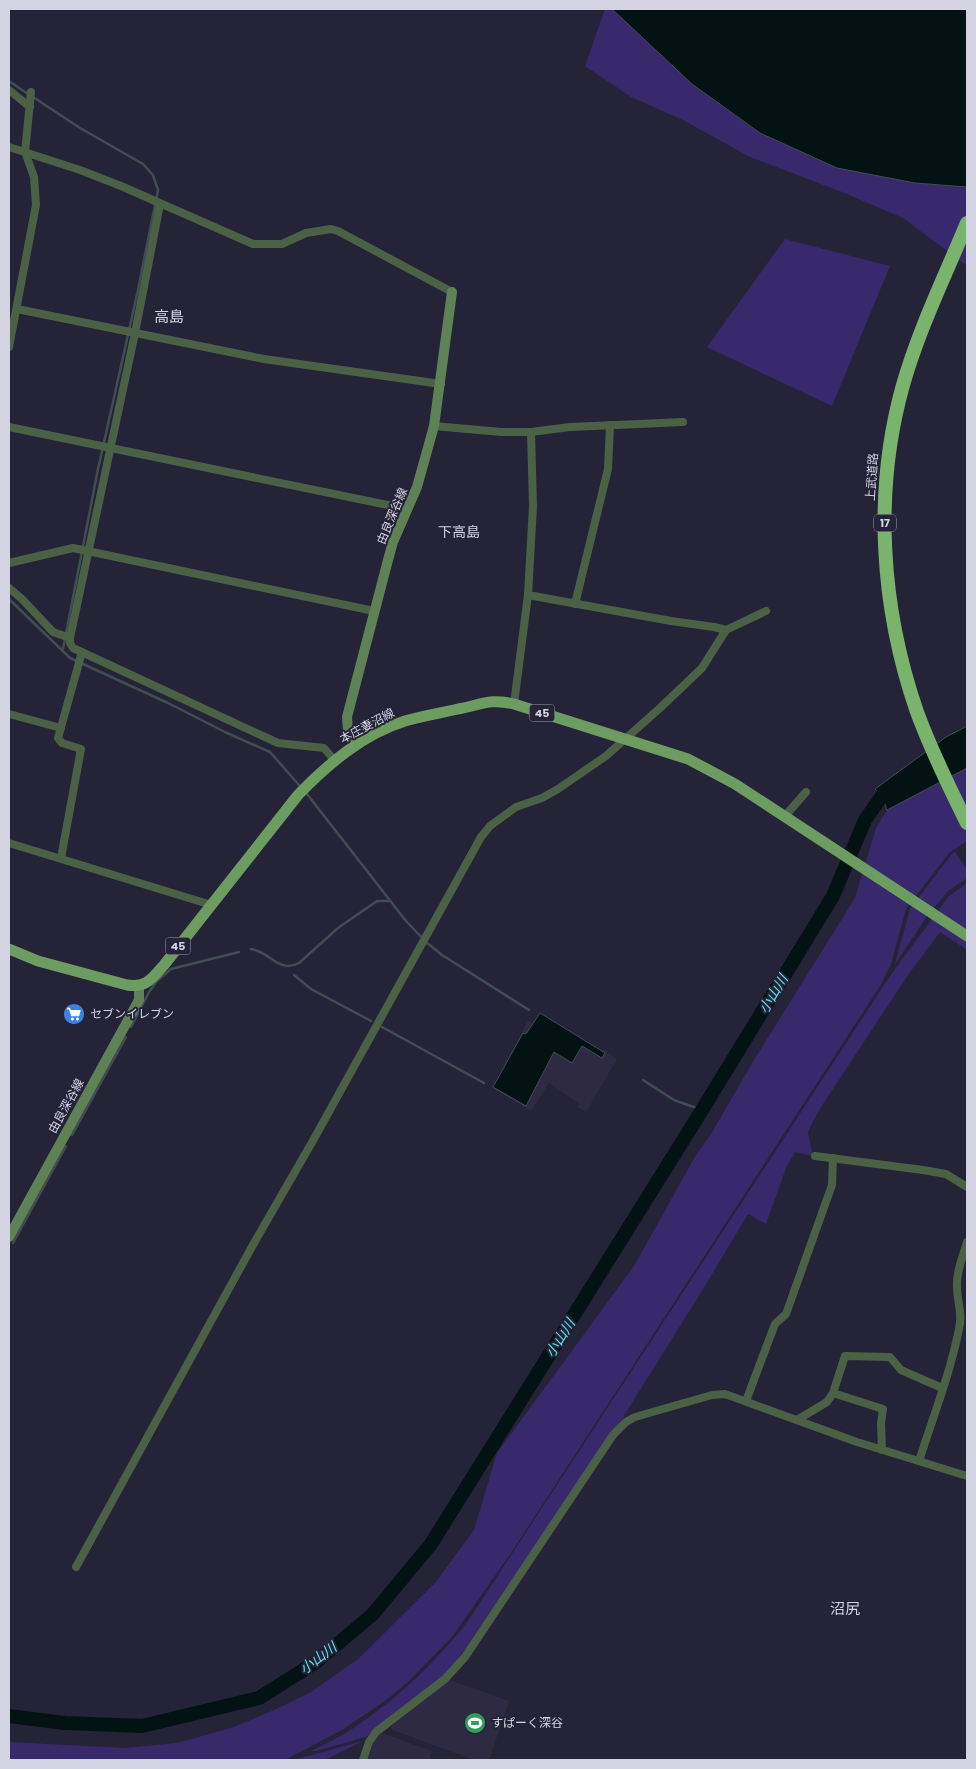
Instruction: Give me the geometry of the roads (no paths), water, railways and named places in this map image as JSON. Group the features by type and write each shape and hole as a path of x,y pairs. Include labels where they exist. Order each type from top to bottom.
{"highway":[{"name":"上武道路","path":"967,223 919,337 902,390 889,447 885,536 888,591 892,616 910,691 930,745 967,823"}],"main road":[{"name":"由良深谷線","path":"357,744 348,731 347,717 393,542 417,487 434,426 452,292"},
{"name":"本庄妻沼線","path":"139,986 150,980 164,965 209,906 312,780 357,744 387,728 421,716 461,709 482,702 495,701 514,704 688,759 736,784 788,818"},
{"name":"45","path":"788,818 967,936"},
{"path":"9,949 49,964 127,985 139,986"},
{"name":"由良深谷線","path":"9,1237 139,1000 139,986"}],"street":[{"path":"9,90 30,104"},
{"path":"9,348 36,205 34,177 25,152 31,92"},
{"path":"9,147 80,170 253,244 282,244 306,233 331,229 338,231 452,292"},
{"path":"160,204 136,334 109,447 70,638 71,646 278,743 324,748 335,761"},
{"path":"17,308 264,359 440,384"},
{"path":"434,426 501,432 531,432 570,427 683,422"},
{"path":"574,604 608,468 610,425"},
{"path":"9,427 407,509"},
{"path":"514,704 528,595 533,506 531,432"},
{"path":"9,563 78,549 374,611"},
{"path":"9,588 53,632 70,638"},
{"path":"528,595 670,622 714,626 726,630"},
{"path":"76,1567 254,1242 298,1167 481,837 490,826 516,807 558,790 589,769 625,739 702,668 726,630 766,611"},
{"path":"61,858 81,750 62,743 58,738 82,652"},
{"path":"9,714 61,728"},
{"path":"788,818 806,792"},
{"path":"9,844 61,858 205,903 209,906"},
{"path":"815,1156 946,1174 967,1187"},
{"path":"746,1401 775,1324 786,1314 832,1185 833,1158"},
{"path":"919,1461 960,1328 962,1315 957,1279 967,1242"},
{"path":"798,1420 827,1402 833,1393 845,1356 890,1357 901,1370 942,1388"},
{"path":"833,1393 882,1409 882,1450"},
{"path":"363,1760 369,1742 376,1732 445,1679 465,1657 621,1426 635,1417 712,1395 725,1394 882,1450 967,1476"}],"waterway":[{"path":"9,81 28,94"},
{"path":"33,97 80,128 143,164 153,175 158,190 98,469 63,649"},
{"path":"9,599 70,658 270,752 299,785"},
{"name":"小山川","path":"9,1716 65,1723 142,1726 259,1698 316,1662 373,1614 431,1544 833,896 865,820 882,796 897,786"},
{"path":"307,794 406,921 426,942 442,955 529,1010"},
{"path":"251,949 280,964 292,966 299,963 338,928 377,901 389,901"},
{"path":"131,1027 149,992 157,981 171,969 239,952"},
{"path":"294,975 311,989 371,1021"},
{"path":"382,1027 484,1083"},
{"path":"72,1135 126,1037"},
{"path":"643,1080 674,1100 702,1110"},
{"path":"13,1243 66,1146"}],"place":[{"name":"セブンイレブン","path":"74,1014"},
{"name":"すぱーく深谷","path":"475,1723"}],"district":[{"name":"高島","path":"169,317"},
{"name":"下高島","path":"459,532"},
{"name":"沼尻","path":"845,1609"}]}
